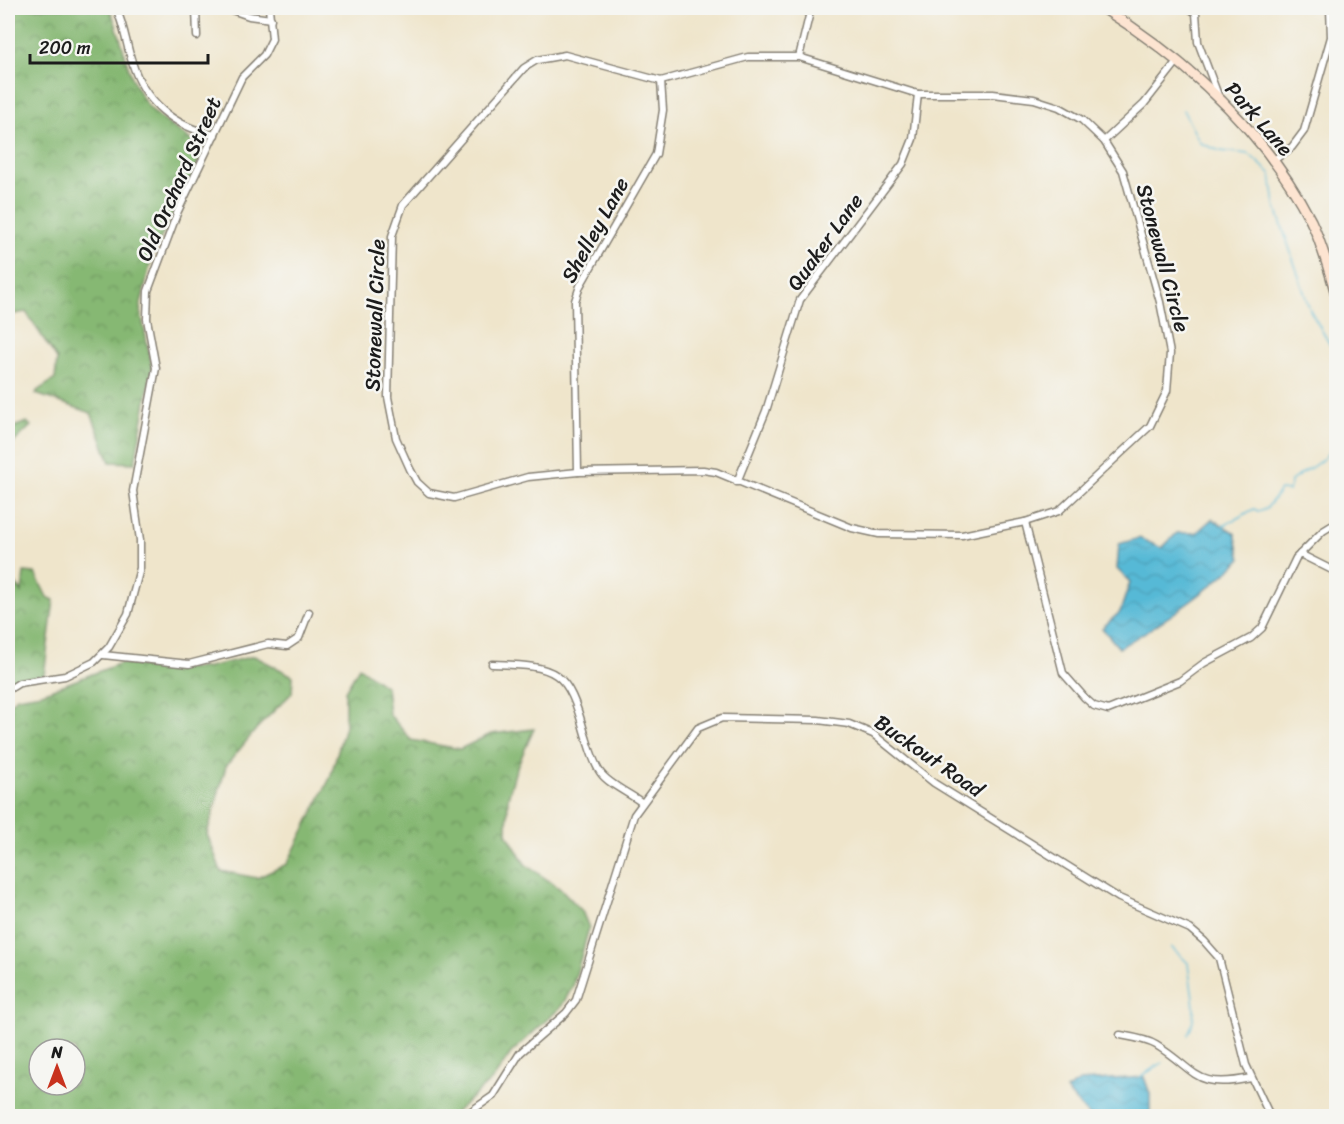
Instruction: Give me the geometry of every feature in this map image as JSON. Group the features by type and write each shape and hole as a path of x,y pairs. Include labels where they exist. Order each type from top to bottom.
{"street":[{"path":"116,8 123,25 131,61 145,92 161,112 177,123 193,131 214,135"},
{"path":"196,8 197,36"},
{"path":"226,8 249,16 271,19"},
{"name":"Old Orchard Street","path":"8,690 19,683 65,676 94,662 103,655 128,614 140,568 140,540 133,491 156,368 147,319 148,291 165,242 242,77 264,55 272,39 269,8"},
{"path":"799,57 811,8"},
{"name":"Park Lane","path":"1102,8 1136,28 1218,95 1274,160 1311,221 1336,294"},
{"path":"1161,8 1176,8"},
{"path":"1189,8 1196,13 1198,42 1218,95"},
{"path":"1274,160 1292,147 1304,131 1331,37 1330,8"},
{"name":"Stonewall Circle","path":"565,56 582,58 661,81 748,57 799,57 918,94 993,94 1034,99 1059,107 1082,120 1104,141 1123,171 1160,302 1170,352 1167,392 1150,426 1059,511 1025,522 962,536 879,534 852,528 716,472 703,470 578,472 528,477 454,498 429,493 417,482 396,438 388,397 392,236 404,205 518,74 537,60 565,56"},
{"path":"1104,141 1144,104 1177,62"},
{"name":"Shelley Lane","path":"578,472 575,302 580,286 656,154 663,110 661,81"},
{"name":"Quaker Lane","path":"737,482 766,411 800,300 903,164 913,139 918,94"},
{"path":"1025,522 1063,673 1084,698 1094,706 1108,710 1180,681 1204,663 1251,638 1262,628 1286,576 1300,554 1323,531 1336,523"},
{"path":"1300,554 1336,572"},
{"path":"103,655 189,664 268,644 287,646 299,638 309,612"},
{"path":"492,664 525,665 544,669 563,679 575,698 601,773 641,802"},
{"name":"Buckout Road","path":"464,1116 493,1096 520,1053 566,1013 576,1000 591,960 628,829 641,802 698,728 722,718 818,720 856,726 887,744 934,783 1119,898 1190,929 1204,941 1222,964 1251,1078 1270,1116"},
{"path":"1120,1035 1154,1043 1190,1073 1212,1083 1251,1078"}],"green space":[{"path":"8,8 109,8 119,33 129,70 140,94 155,113 204,151 152,256 140,308 152,367 135,463 110,462 91,413 36,394 55,379 57,359 26,312 8,315"},
{"path":"27,422 31,426 8,448 8,429"},
{"path":"24,572 35,573 47,597 54,600 44,675 19,679 8,684 8,574 22,592"},
{"path":"254,656 293,676 292,693 258,727 226,766 207,834 221,871 257,878 287,864 330,778 345,726 345,691 359,667 386,687 389,714 411,740 460,749 491,734 534,729 516,769 508,798 507,834 525,864 562,890 582,911 589,928 573,986 561,1007 511,1053 493,1079 451,1116 8,1116 8,705 17,697 42,693 121,663 160,668 204,668"}],"water":[{"path":"1212,519 1235,533 1241,559 1183,607 1119,648 1102,628 1120,612 1130,582 1117,569 1119,544 1139,538 1162,548 1177,533 1196,533"},
{"path":"1144,1077 1150,1094 1150,1116 1089,1116 1066,1090 1080,1081"}],"waterway":[{"path":"1183,110 1200,143 1220,151 1249,154 1271,174 1275,205 1310,310 1336,355"},
{"path":"1223,526 1254,509 1258,511 1267,508 1280,490 1289,491 1291,481 1324,458 1336,439"},
{"path":"1171,947 1188,963 1194,1008 1192,1026 1188,1035"},
{"path":"1140,1077 1162,1063"}]}
